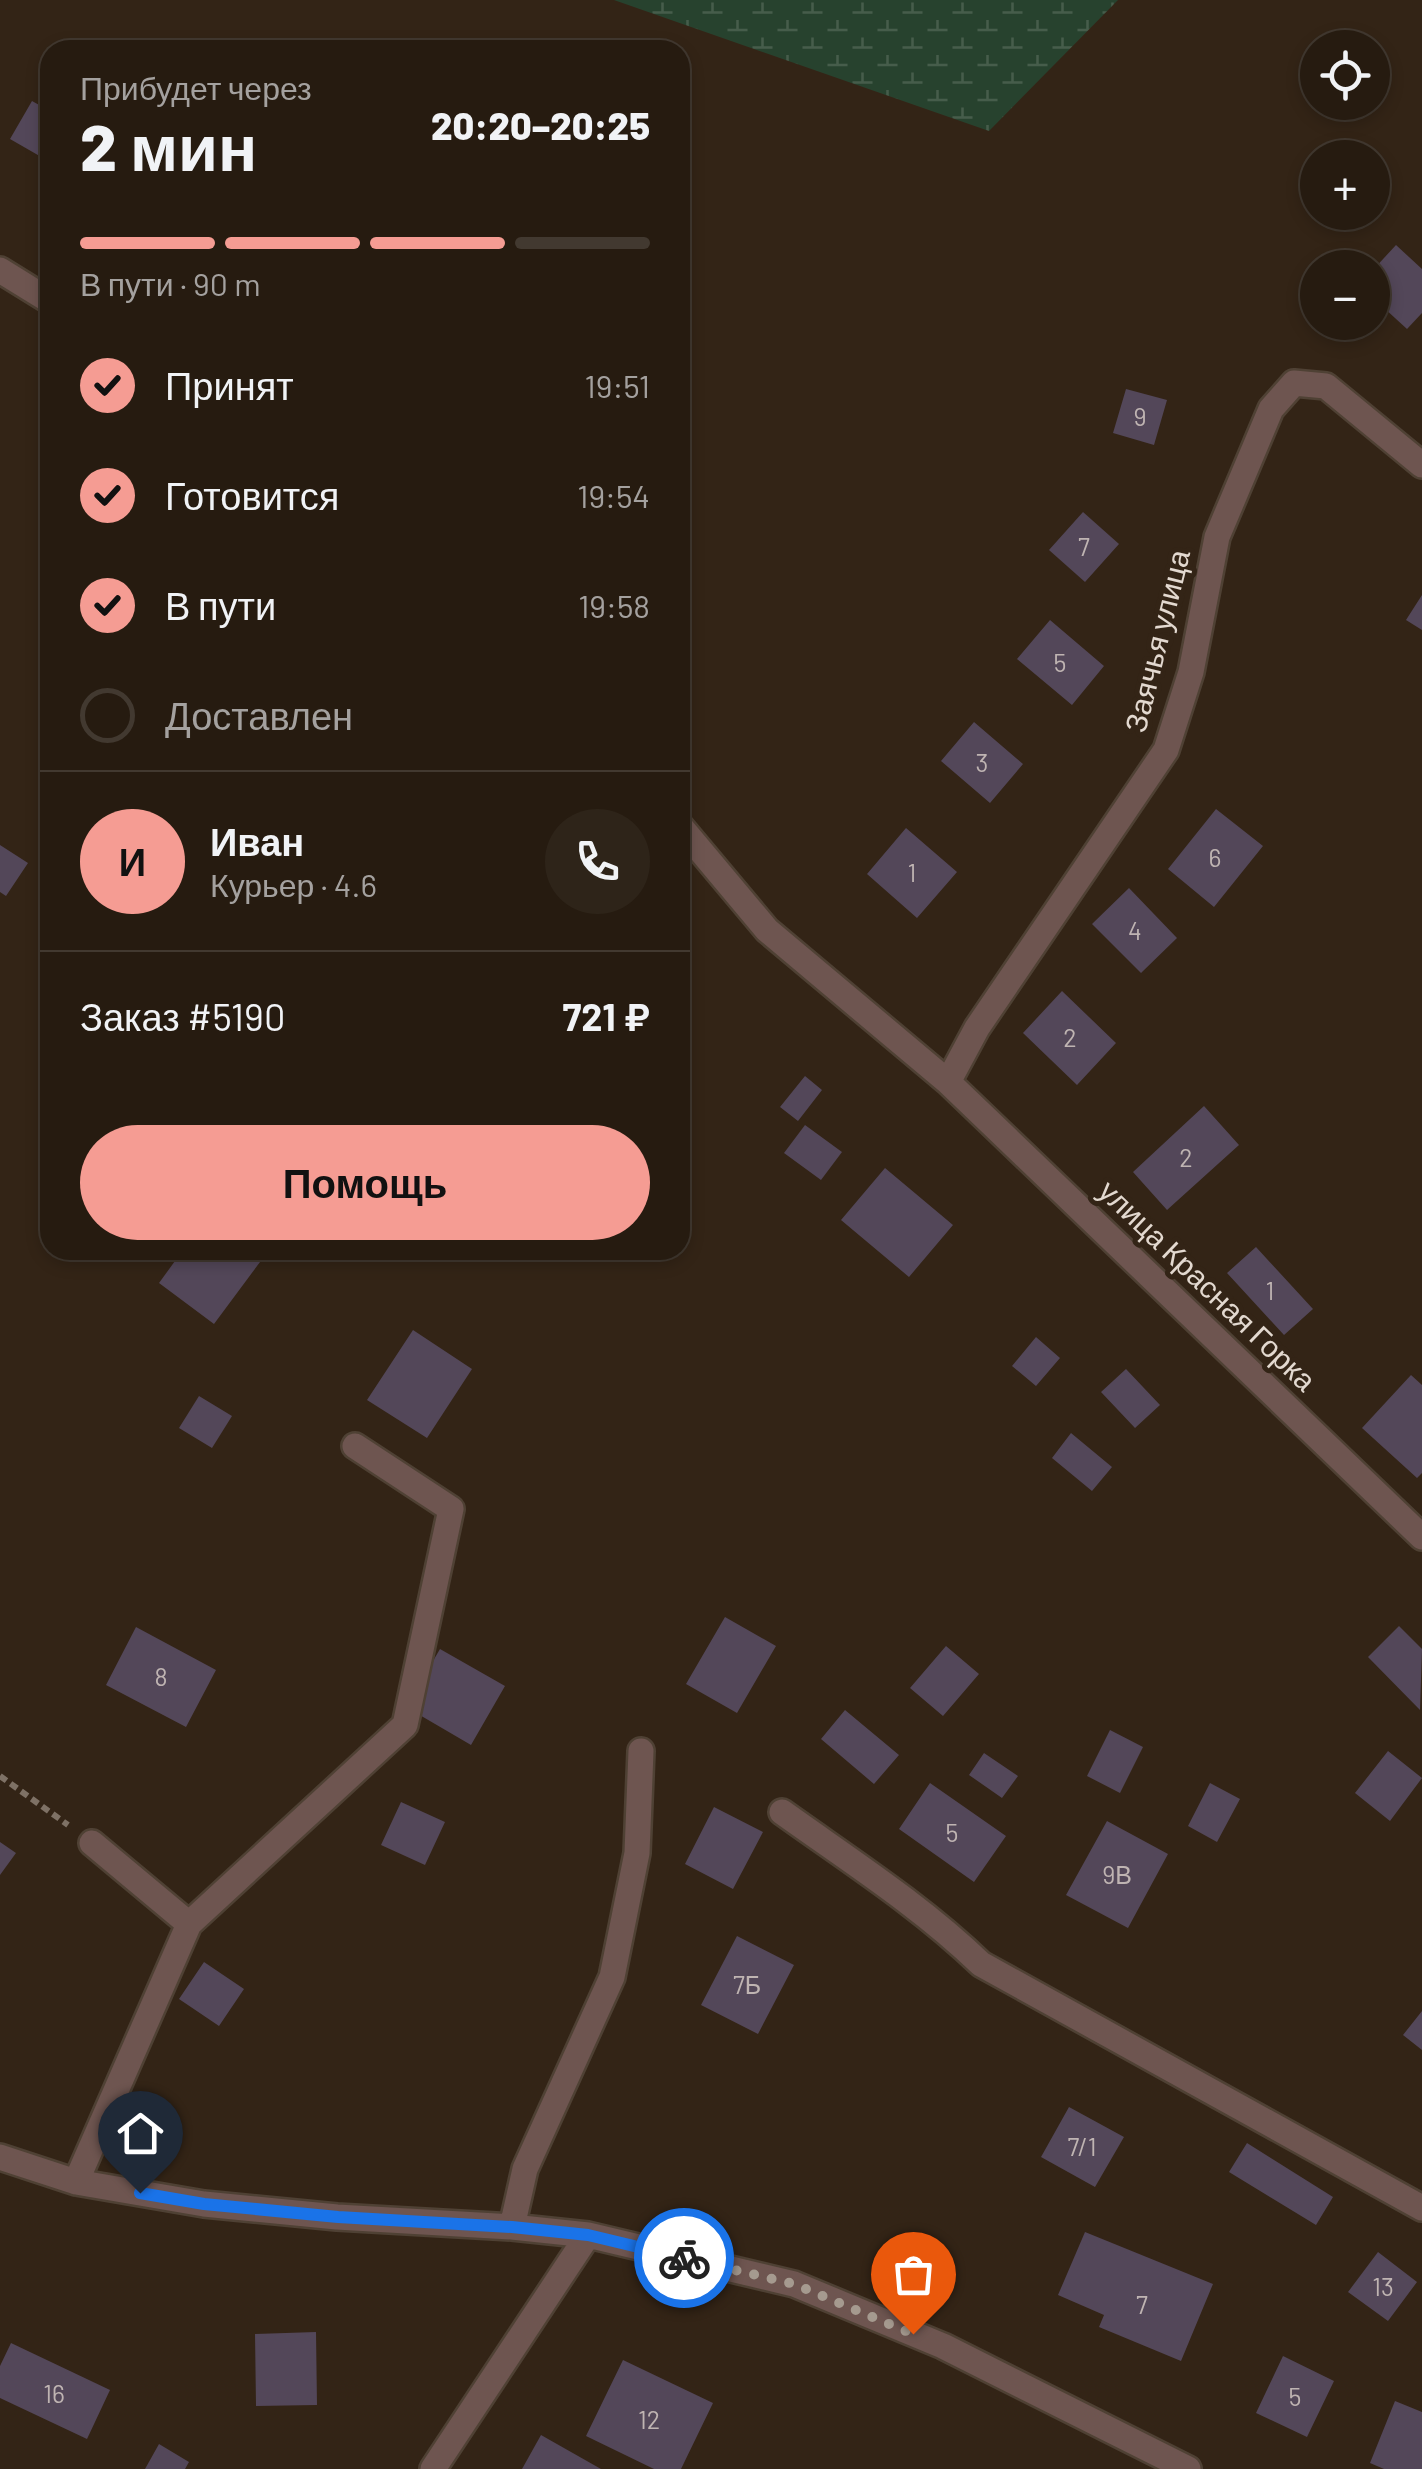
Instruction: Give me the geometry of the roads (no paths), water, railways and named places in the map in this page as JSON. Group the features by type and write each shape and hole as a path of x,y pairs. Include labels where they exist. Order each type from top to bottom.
{"street":[{"path":"0,270 40,295"},
{"name":"Заячья улица","path":"948,1082 977,1028 1166,750 1191,672 1217,537 1271,410 1294,384 1326,386 1422,465"},
{"name":"улица Красная Горка","path":"690,838 767,930 948,1082 1422,1537"},
{"path":"76,2182 189,1924 406,1725 451,1509 355,1446"},
{"path":"512,2227 524,2169 612,1977 636,1853 642,1750"},
{"path":"782,1812 890,1889 981,1964 1422,2208"},
{"path":"92,1843 189,1924"},
{"path":"0,2157 76,2182 223,2206 588,2235 794,2284 943,2346 1188,2469"},
{"path":"433,2469 588,2235"}]}
